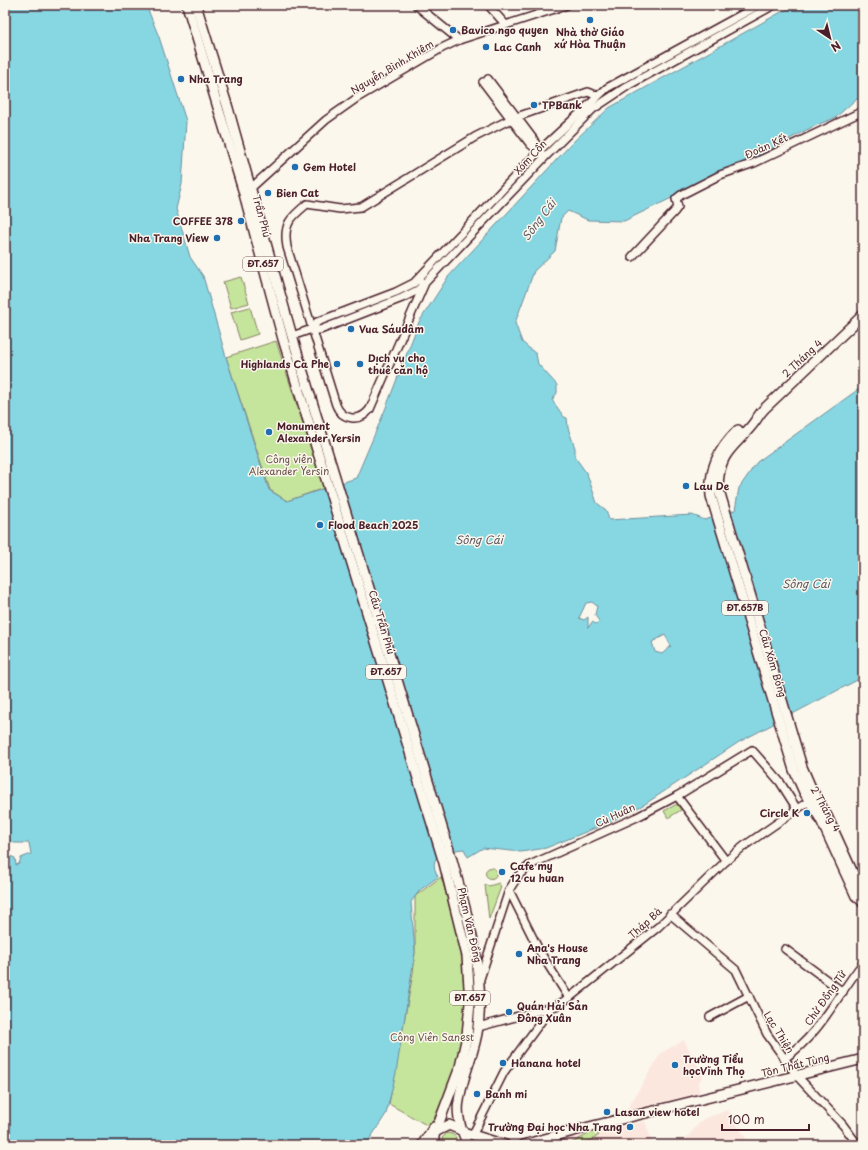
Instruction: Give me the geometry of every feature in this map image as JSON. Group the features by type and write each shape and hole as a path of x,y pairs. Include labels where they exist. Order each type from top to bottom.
{"main road":[{"name":"Trần Phú","path":"187,5 206,52 224,109 287,337 331,479"},
{"name":"Trần Phú","path":"196,5 206,52"},
{"name":"2 Tháng 4","path":"726,449 753,423 756,417 863,315"},
{"name":"Cầu Xóm Bóng","path":"726,449 719,475 718,494 798,768"},
{"name":"Cầu Trần Phú","path":"331,479 448,862"},
{"name":"2 Tháng 4","path":"798,768 809,801 821,820 856,896 863,902"},
{"name":"2 Tháng 4","path":"798,768 828,816 861,885 863,902"},
{"name":"Phạm Văn Đồng","path":"448,862 476,954 479,982 478,1027 458,1103 462,1131 466,1137 465,1145"},
{"name":"Phạm Văn Đồng","path":"433,1140 453,1086 467,1036 470,980 467,956 448,862"},
{"name":"Tôn Thất Tùng","path":"523,1145 577,1130 863,1059"},
{"path":"422,1145 437,1120 453,1086"},
{"name":"Phạm Văn Đồng","path":"433,1140 449,1125 462,1131"},
{"path":"462,1131 505,1145"}],"street":[{"path":"416,5 459,40"},
{"path":"488,5 506,25"},
{"name":"Nguyễn Bình Khiêm","path":"247,189 326,120 357,98 442,48 459,40 506,25 557,6 567,5"},
{"name":"Xóm Cồn","path":"287,337 312,329 320,330 412,293 539,151 607,88 759,5"},
{"name":"Xóm Cồn","path":"421,283 580,120 611,96 774,5"},
{"path":"486,81 513,118 534,140 539,151 545,157"},
{"path":"421,283 370,409 362,416 352,418 347,417 338,409 287,247 285,234 289,221 307,204 340,209 354,209 369,204 475,137 513,118 588,92 598,96"},
{"name":"Đoàn Kết","path":"632,257 678,207 676,198 720,175 754,163 863,111"},
{"name":"Cù Huân","path":"479,982 509,890 518,876 530,865 637,817 677,796 752,750 780,782 797,809"},
{"path":"677,796 726,861"},
{"name":"Tháp Bà","path":"478,1027 551,1008 569,998 658,927 726,861 809,801"},
{"path":"509,890 540,952 569,998"},
{"name":"Lạc Thiện","path":"670,914 731,964 736,970 762,1026 784,1059 797,1076 843,1125 858,1145"},
{"path":"785,950 843,992"},
{"path":"476,954 483,958 489,952"},
{"name":"Chử Đồng Tử","path":"784,1059 801,1046 821,1024 863,963"},
{"path":"710,1017 749,996"},
{"path":"473,1134 504,1072 551,1008"}],"shaded area":[{"name":"Trường Tiểu họcVĩnh Thọ","path":"684,1040 703,1076 698,1084 700,1093 626,1111 661,1053"},
{"path":"728,1110 750,1145 680,1145 703,1119"},
{"name":"Trường Đại học Nha Trang","path":"645,1121 653,1145 538,1145 581,1134"}],"green space":[{"path":"241,277 249,303 231,308 223,282"},
{"path":"250,307 258,334 240,340 231,312"},
{"name":"Công viên Alexander Yersin","path":"276,341 324,488 287,501 270,490 226,357"},
{"path":"677,804 681,810 668,818 664,811"},
{"path":"491,867 495,869 497,873 495,877 491,879 487,877 485,873 487,869"},
{"name":"Công Viên Sanest","path":"441,877 455,922 462,952 465,983 466,1021 460,1051 430,1127 389,1104 413,973 415,952 415,896"},
{"path":"499,883 501,887 489,919 485,885 489,886"},
{"path":"592,1132 598,1133 599,1135 585,1143 568,1145"},
{"path":"447,1133 456,1137 456,1145 443,1145 442,1138"}],"water":[{"name":"Sông Cái","path":"5,5 146,5 159,37 186,121 182,184 176,209 190,257 203,276 226,357 269,490 287,501 356,478 385,410 419,322 448,277 572,143 609,108 783,11 803,5 863,5 863,97 855,100 835,118 814,126 744,163 624,221 588,220 568,211 561,218 555,251 534,271 515,323 522,342 536,354 538,364 557,385 557,393 552,400 564,417 567,418 568,428 575,448 575,457 587,474 597,503 606,510 609,520 692,515 705,520 735,510 739,488 757,462 863,386 863,677 739,742 645,804 610,822 546,848 521,852 483,848 468,857 464,849 450,851 439,855 434,863 438,877 420,890 411,902 415,952 396,1073 386,1114 366,1145 5,1145","holes":["592,602 597,606 595,615 599,621 596,624 592,622 588,628 588,617 584,620 579,618 586,603","665,635 671,646 662,654 655,652 652,642","10,840 14,843 29,843 31,854 21,858 19,864 16,865 15,858 5,854"]}],"place":[{"name":"Nhà thờ Giáo xứ Hòa Thuận","path":"590,20"},
{"name":"Bavico ngo quyen","path":"453,30"},
{"name":"Lac Canh","path":"486,47"},
{"name":"Nha Trang","path":"181,79"},
{"name":"TPBank","path":"534,105"},
{"name":"Gem Hotel","path":"295,167"},
{"name":"Bien Cat","path":"268,193"},
{"name":"COFFEE 378","path":"241,221"},
{"name":"Nha Trang View","path":"217,238"},
{"name":"Vua Sáudâm","path":"351,329"},
{"name":"Highlands Ca Phe","path":"337,364"},
{"name":"Dịch vụ cho thuê căn hộ","path":"360,364"},
{"name":"Monument Alexander Yersin","path":"269,432"},
{"name":"Lau De","path":"686,486"},
{"name":"Flood Beach 2025","path":"320,525"},
{"name":"Circle K","path":"807,813"},
{"name":"Cafe my 12 cu huan","path":"502,872"},
{"name":"Ana's House Nha Trang","path":"519,954"},
{"name":"Quán Hải Sản Đông Xuân","path":"509,1012"},
{"name":"Hanana hotel","path":"503,1063"},
{"name":"Trường Tiểu họcVĩnh Thọ","path":"675,1065"},
{"name":"Banh mi","path":"477,1094"},
{"name":"Lasan view hotel","path":"607,1112"},
{"name":"Trường Đại học Nha Trang","path":"630,1127"}]}
